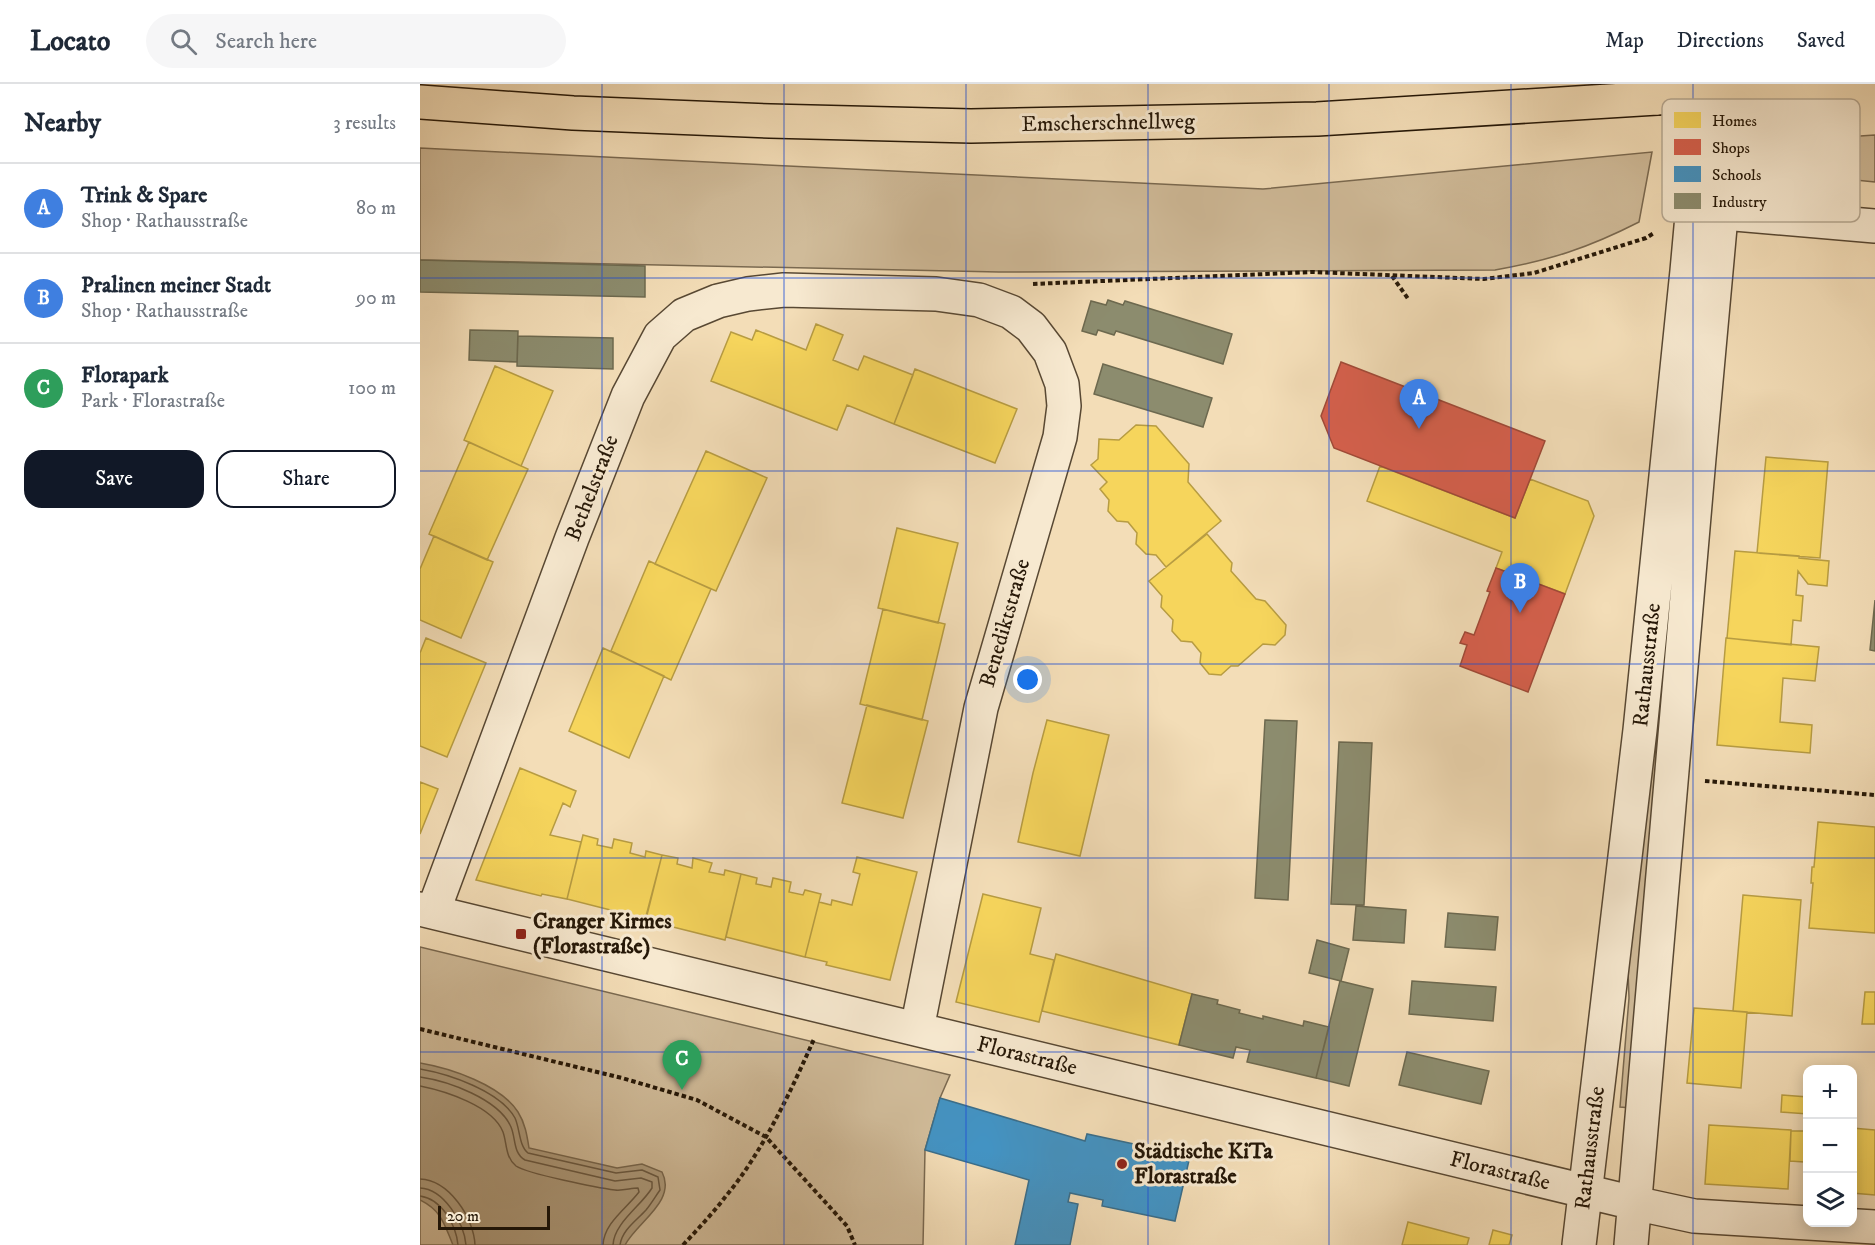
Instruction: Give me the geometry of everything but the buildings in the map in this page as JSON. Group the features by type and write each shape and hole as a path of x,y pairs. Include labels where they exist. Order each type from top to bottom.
{"highway":[{"name":"Emscherschnellweg","path":"420,102 573,113 758,121 971,126 1317,119 1657,98 1786,85"}],"street":[{"name":"Rathausstraße","path":"1704,84 1704,99"},
{"name":"Rathausstraße","path":"1731,99 1734,84"},
{"name":"Rathausstraße","path":"1631,1245 1671,778 1706,222"},
{"name":"Rathausstraße","path":"1578,1245 1640,730 1706,222"},
{"path":"1827,222 1875,226"},
{"name":"Bethelstraße","path":"426,911 628,396 660,336 684,315 718,301 748,294 784,290 936,294"},
{"name":"Benediktstraße","path":"917,1029 981,708 1060,437 1064,406 1062,384 1050,352 1031,327 1011,312 979,300 936,294"},
{"name":"Florastraße","path":"426,911 1634,1203 1694,1216 1875,1227"}],"path":[{"path":"1011,312 1032,284 1312,272 1484,279 1534,273 1646,238 1684,222"},
{"path":"1392,275 1408,300"},
{"path":"1671,778 1875,795"},
{"path":"683,1245 727,1195 766,1137 828,1008"},
{"path":"420,1029 622,1078 697,1100 766,1137 847,1226 855,1245"}],"shaded area":[{"path":"1875,135 1875,182 1860,180 1860,136"},
{"path":"420,148 1263,189 1652,152 1639,222 1569,252 1495,270 999,272 420,260"},
{"path":"1696,279 1631,1108 1620,1107 1629,998 1627,945"},
{"path":"420,947 950,1075 940,1098 925,1150 923,1245 420,1245"}],"water":[{"path":"420,1063 474,1079 500,1094 518,1112 529,1148 617,1168 642,1164 662,1172 665,1183 660,1202 625,1245 453,1245 438,1214 420,1200"}],"place":[{"name":"Trink & Spare","path":"1419,429"},
{"name":"Pralinen meiner Stadt","path":"1520,613"},
{"name":"Cranger Kirmes (Florastraße)","path":"521,934"},
{"name":"Florapark","path":"682,1090"},
{"name":"Städtische KiTa Florastraße","path":"1122,1164"}]}
